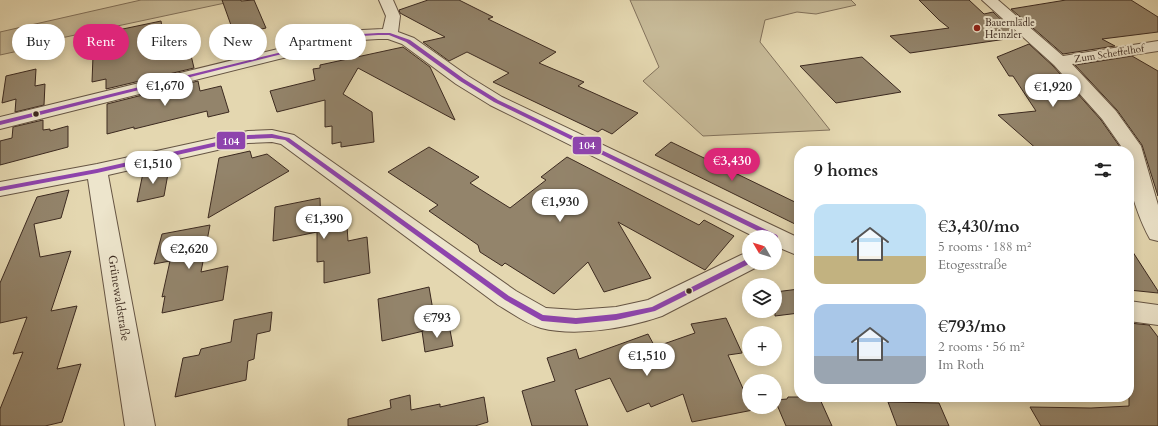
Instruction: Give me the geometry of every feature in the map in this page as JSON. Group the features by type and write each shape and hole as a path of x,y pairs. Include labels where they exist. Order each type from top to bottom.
{"street":[{"path":"386,0 393,16 390,34"},
{"path":"989,0 1060,61 1110,115 1131,146"},
{"path":"0,123 362,35 390,34 408,41 462,80 496,101 756,230"},
{"name":"Zum Scheffelhof","path":"1060,61 1158,46"},
{"path":"0,189 98,171 248,137 272,136 287,139 507,298 542,318 576,321 616,317 653,309 742,265"},
{"path":"1134,158 1144,199 1158,233"},
{"name":"Grünewaldstraße","path":"98,171 140,426"},
{"path":"1134,312 1158,315"}],"shaded area":[{"path":"141,0 239,0 127,24 73,24 73,35 65,37 65,24 35,24"},
{"path":"630,0 851,0 856,5 816,14 797,12 765,20 760,42 830,130 703,136 643,81 659,67"},
{"path":"12,29 12,52 0,55 0,32"}],"building":[{"path":"222,0 254,0 264,24 231,24"},
{"path":"428,0 459,0 493,17 488,19 556,52 539,63 584,82 578,86 638,113 612,134 602,129 598,132 493,82 509,73 467,52 449,61 423,42 445,37 400,13 399,10"},
{"path":"919,0 969,0 984,14 993,12 1020,37 910,53 890,36 949,28"},
{"path":"1066,0 1131,0 1158,17 1158,32 1102,39 1115,46 1063,54 1011,9"},
{"path":"161,21 162,24 147,24"},
{"path":"137,26 137,60 192,60 194,68 106,89 106,79 92,82 93,60 129,60 129,28"},
{"path":"1029,44 1053,66 1101,120 1119,146 1033,146 998,115 1036,111 1013,76 1009,76 997,57"},
{"path":"403,47 430,67 455,120 358,68 343,94 372,112 374,142 341,147 341,142 332,144 332,126 325,127 325,100 277,112 270,91 315,80 313,69 320,68 320,65 343,60 366,60 366,55"},
{"path":"1132,56 1158,71 1158,196 1142,145 1117,110 1075,65"},
{"path":"862,57 901,92 836,103 800,66"},
{"path":"36,69 35,86 45,84 44,105 15,112 16,99 2,103 6,76"},
{"path":"198,81 200,91 221,86 229,112 208,117 207,111 107,134 107,104"},
{"path":"43,120 43,130 50,129 50,131 68,126 68,147 0,165 0,141 12,138 13,127"},
{"path":"671,142 794,202 794,224 655,155"},
{"path":"429,147 479,177 470,183 510,208 546,180 541,177 567,157 699,225 704,220 734,236 705,270 618,222 651,278 604,292 588,262 554,294 505,263 502,266 480,252 478,245 429,211 438,205 388,172"},
{"path":"250,151 252,158 267,154 289,171 208,218 219,158"},
{"path":"169,168 164,196 137,202 143,173"},
{"path":"69,190 61,218 34,224 40,257 71,251 51,311 77,306 57,369 81,364 62,422 45,426 0,426 0,409 23,352 13,354 27,317 0,323 0,283 37,197"},
{"path":"320,198 321,231 347,226 348,241 367,237 370,273 324,283 324,261 317,262 317,232 273,241 275,207"},
{"path":"210,225 201,272 228,266 223,300 162,313 165,296 162,297 170,261 154,264 162,234"},
{"path":"1134,254 1158,291 1158,293 1134,291"},
{"path":"429,287 436,328 382,341 378,299"},
{"path":"794,290 794,314 782,315 782,291"},
{"path":"272,312 270,331 257,334 254,359 248,361 246,380 175,397 183,358 199,355 201,349 231,342 234,320"},
{"path":"726,318 742,353 728,355 742,386 742,412 692,422 683,394 651,407 649,403 627,412 610,378 575,390 588,426 532,426 522,391 555,381 547,358 576,349 579,359 648,334 655,347 695,333 691,324"},
{"path":"1134,324 1149,325 1158,337 1158,426 1041,426 1030,407 1091,408 1129,406 1129,402 1134,402"},
{"path":"449,325 453,346 425,352 422,331"},
{"path":"410,395 411,410 440,404 440,407 484,397 488,422 475,426 348,426 348,419 391,408 390,400"},
{"path":"794,397 794,402 821,402 832,426 786,426 781,414 782,399"},
{"path":"888,402 939,403 949,426 897,426"}],"transit line":[{"name":"104","path":"0,123 278,54 362,35 390,34 408,41 462,80 496,101 761,230"},
{"name":"104","path":"0,189 97,171 248,137 272,136 287,139 507,298 542,318 576,321 616,317 653,309 742,264"}],"place":[{"name":"Bauernlädle Heinzler","path":"977,28"}]}
